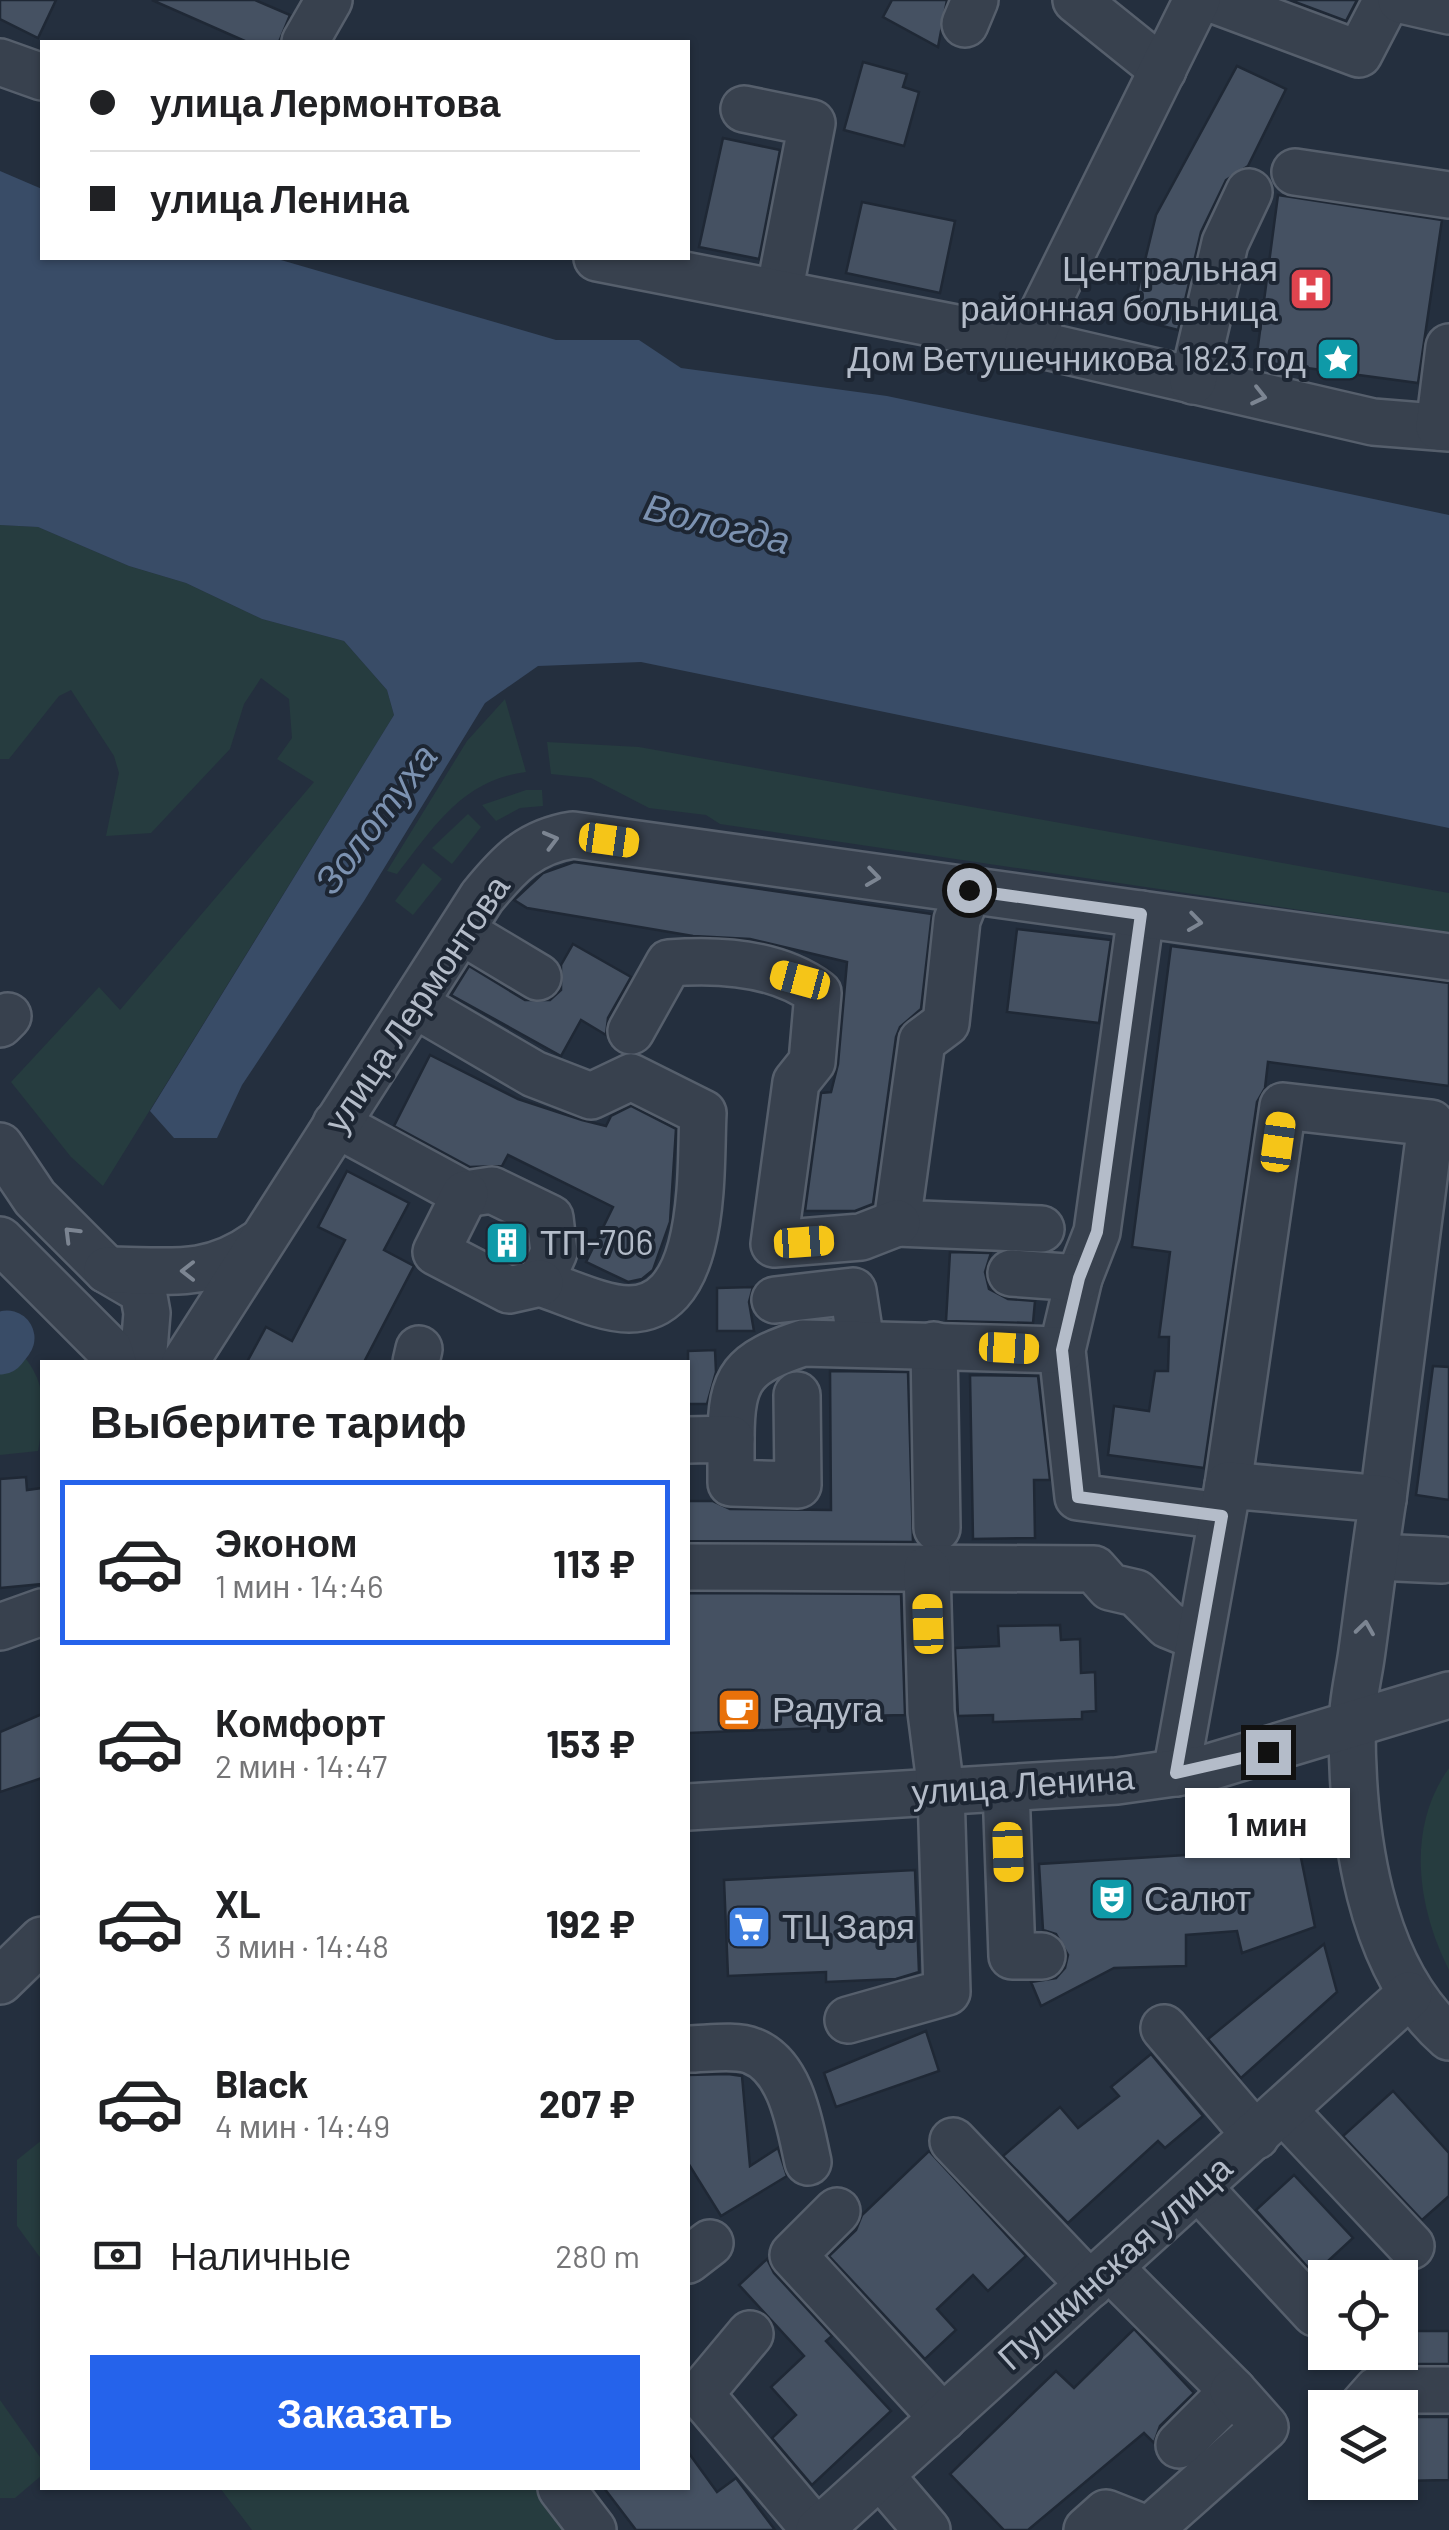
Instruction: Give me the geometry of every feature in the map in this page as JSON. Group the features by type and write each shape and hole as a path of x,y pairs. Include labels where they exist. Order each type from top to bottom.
{"street":[{"path":"306,40 329,0"},
{"path":"1076,0 1163,70"},
{"path":"1028,342 1198,0"},
{"path":"1214,0 1359,54 1387,0"},
{"path":"1401,0 1449,11"},
{"path":"0,62 40,76"},
{"path":"744,109 812,123 779,293"},
{"path":"1295,172 1449,196"},
{"path":"1193,381 1225,243 1250,192"},
{"path":"607,260 1028,342 1373,422 1444,427 1449,347"},
{"name":"улица Лермонтова","path":"187,1360 460,931 518,856 534,845 573,835 1449,958"},
{"path":"897,1223 922,1041 946,1023 957,920 969,890"},
{"path":"1141,914 1097,1232 1079,1278 1062,1350 1078,1497 1382,1499"},
{"path":"460,931 538,977"},
{"path":"631,1032 670,963 720,959 800,980 818,993 812,1062 796,1082 774,1244 862,1238 897,1223 1041,1229"},
{"path":"414,1004 534,1074 591,1096 631,1077 703,1113 697,1223 676,1284 656,1303 628,1310 540,1284 509,1290 436,1252 465,1194"},
{"path":"1176,1773 1225,1500 1283,1106 1432,1123 1352,1724 1370,1890 1393,1967 1409,1995 1449,2038"},
{"path":"336,1124 465,1194 492,1190 550,1218 554,1252 540,1284"},
{"path":"0,1146 35,1198 107,1270 143,1291 145,1347"},
{"path":"0,1240 109,1348 113,1360"},
{"name":"улица Лермонтова","path":"107,1270 203,1272 230,1263 260,1241"},
{"path":"72,1312 90,1312 112,1300 114,1282 107,1270"},
{"path":"1010,1274 1079,1278"},
{"path":"775,1300 853,1291 862,1343"},
{"path":"72,1312 145,1347 210,1324"},
{"path":"798,1394 798,1485 731,1483 709,1440 748,1370 772,1354 803,1344 862,1343 1062,1350"},
{"path":"848,2020 947,1992 941,1792 931,1712 934,1346"},
{"path":"690,1567 932,1549 1094,1569 1110,1587 1136,1593 1168,1625 1200,1638"},
{"path":"1374,1557 1442,1560"},
{"path":"0,1627 40,1613"},
{"name":"улица Ленина","path":"690,1806 1006,1788 1176,1773 1252,1756 1449,1694"},
{"path":"1006,1788 1012,1956 1042,1956"},
{"path":"0,1981 40,1942"},
{"name":"Пушкинская улица","path":"817,2530 1409,1995"},
{"path":"1164,2028 1411,2246"},
{"path":"690,2049 752,2051 776,2071 796,2106 808,2162"},
{"path":"952,2141 1232,2391 1265,2427 1150,2530 1106,2513 1086,2530"},
{"path":"1198,2188 1308,2306"},
{"path":"836,2211 793,2255 943,2418"},
{"path":"750,2334 700,2394 817,2530"},
{"path":"1418,2390 1449,2390"},
{"path":"1178,2445 1232,2391"},
{"path":"880,2475 927,2530"},
{"path":"563,2490 593,2530"}],"green space":[{"path":"0,525 38,527 129,566 186,583 262,619 344,641 387,690 394,715 103,1186 71,1157 11,1082 99,987 120,1010 314,782 277,759 292,738 289,699 261,678 244,704 230,749 151,833 106,836 119,773 114,756 71,690 59,696 9,759 0,759"},
{"path":"505,699 526,772 504,777 467,795 437,823 397,874 387,871 467,741"},
{"path":"547,742 639,747 1449,893 1449,932 720,824 706,815 649,808 591,778 551,774"},
{"path":"526,790 542,790 543,806 520,808 496,821 482,805"},
{"path":"468,814 481,827 452,864 432,848"},
{"path":"423,863 442,879 413,915 395,901"},
{"path":"0,1332 34,1371 40,1389 40,1432 38,1451 0,1455"},
{"path":"1449,1768 1449,1970 1429,1920 1421,1868 1426,1816"},
{"path":"40,2142 40,2257 17,2226 17,2160"},
{"path":"0,2400 40,2457 40,2477 15,2498 0,2498"},
{"path":"222,2490 542,2490 572,2530 252,2530"}],"water":[{"name":"Вологда","path":"0,171 40,188 40,260 281,260 556,340 639,340 681,368 887,396 1449,515 1449,828 641,662 538,666 485,703 364,901 242,1085 217,1138 174,1138 150,1111 394,715 387,690 344,641 262,619 186,583 129,566 38,527 0,525"}],"building":[{"path":"0,0 56,0 38,38 0,19"},
{"path":"152,0 255,0 290,15 280,40 242,40"},
{"path":"892,0 947,0 938,47 883,17"},
{"path":"1290,0 1357,0 1346,21"},
{"path":"863,62 907,74 903,87 919,92 904,146 844,130"},
{"path":"1237,66 1286,89 1248,166 1226,180 1201,232 1178,330 1131,318 1156,215"},
{"path":"723,138 780,150 759,259 699,247"},
{"name":"Центральная районная больница","path":"1278,195 1442,220 1418,383 1256,361"},
{"path":"862,202 955,221 940,293 846,273"},
{"path":"574,862 932,914 921,1009 900,1027 896,1037 873,1204 855,1211 805,1211 821,1093 831,1092 838,1064 847,962 750,939 693,936 527,908 514,900 543,873"},
{"path":"1017,929 1111,940 1099,1023 1007,1012"},
{"path":"573,944 631,977 608,1018 606,1035 581,1020 561,1056 451,995 469,966 525,1000 550,1000 561,990 561,965"},
{"path":"1171,946 1449,983 1449,1086 1268,1062 1265,1088 1257,1102 1204,1468 1108,1455 1114,1406 1149,1411 1155,1371 1168,1371 1169,1337 1159,1337 1170,1252 1132,1247"},
{"path":"430,1055 518,1099 582,1120 606,1126 611,1116 631,1106 676,1129 670,1222 653,1270 642,1279 628,1282 586,1262 613,1207 508,1155 502,1166 470,1167 394,1126"},
{"path":"347,1171 409,1203 384,1250 414,1266 365,1360 248,1360 266,1327 292,1341 345,1240 318,1227"},
{"name":"ТП-706","path":"500,1223 526,1235 515,1262 486,1249"},
{"path":"950,1252 991,1253 985,1272 989,1289 1008,1299 1035,1301 1033,1323 946,1321"},
{"path":"753,1287 749,1302 754,1331 717,1331 717,1288"},
{"path":"715,1350 716,1372 707,1404 690,1404 688,1351"},
{"path":"1433,1366 1449,1367 1449,1500 1416,1495"},
{"path":"830,1371 908,1372 913,1542 690,1541 690,1501 713,1501 730,1509 831,1510"},
{"path":"970,1375 1038,1376 1050,1480 1034,1480 1035,1538 973,1539"},
{"path":"26,1477 27,1490 40,1488 40,1584 0,1588 0,1479"},
{"path":"690,1593 901,1594 905,1715 820,1717 820,1728 690,1733"},
{"path":"1060,1625 1061,1640 1080,1639 1081,1673 1095,1672 1096,1711 1082,1712 1082,1719 993,1722 993,1715 958,1716 955,1648 999,1646 998,1626"},
{"path":"40,1715 40,1779 0,1792 0,1732"},
{"path":"1299,1848 1315,1927 1242,1953 1237,1931 1186,1935 1186,1966 1114,1968 1041,2006 1031,1982 1056,1978 1065,1968 1068,1955 1056,1934 1043,1930 1039,1864"},
{"path":"915,1870 919,1972 896,1979 826,1982 826,1972 728,1976 724,1880"},
{"path":"1324,1944 1337,1992 1241,2078 1208,2039"},
{"path":"926,2031 939,2071 836,2107 824,2073"},
{"path":"1151,2054 1203,2116 1165,2148 1158,2141 1068,2223 1003,2156 1060,2107 1078,2128 1119,2096 1111,2087"},
{"path":"690,2075 742,2076 750,2166 778,2148 787,2176 721,2216 690,2166"},
{"path":"1393,2091 1449,2153 1449,2196 1422,2220 1343,2136"},
{"path":"929,2151 1026,2256 988,2291 973,2275 937,2309 956,2330 925,2359 829,2256 856,2230 862,2215"},
{"path":"1294,2175 1353,2238 1329,2260 1308,2260 1308,2267 1256,2210"},
{"path":"767,2259 774,2273 832,2336 826,2341 891,2411 812,2485 772,2438 796,2415 771,2387 804,2356 739,2285"},
{"path":"1134,2329 1194,2393 1160,2426 1154,2443 1144,2433 1028,2530 1004,2530 950,2474 1056,2371 1074,2388"},
{"path":"1418,2331 1449,2331 1449,2364 1418,2364"},
{"path":"1418,2417 1449,2417 1449,2480 1418,2481"},
{"path":"690,2455 717,2492 736,2478 775,2530 636,2530 606,2490 690,2490"}],"waterway":[{"name":"Золотуха","path":"0,1347 7,1338"}],"place":[{"name":"Центральная районная больница","path":"1311,289"},
{"name":"Дом Ветушечникова 1823 год","path":"1338,359"},
{"name":"ТП-706","path":"507,1243"},
{"name":"Радуга","path":"739,1710"},
{"name":"Салют","path":"1112,1899"},
{"name":"ТЦ Заря","path":"749,1927"}],"route":[{"path":"969,890 1141,914 1097,1232 1079,1278 1062,1350 1078,1497 1222,1516 1176,1773 1268,1752"}]}
